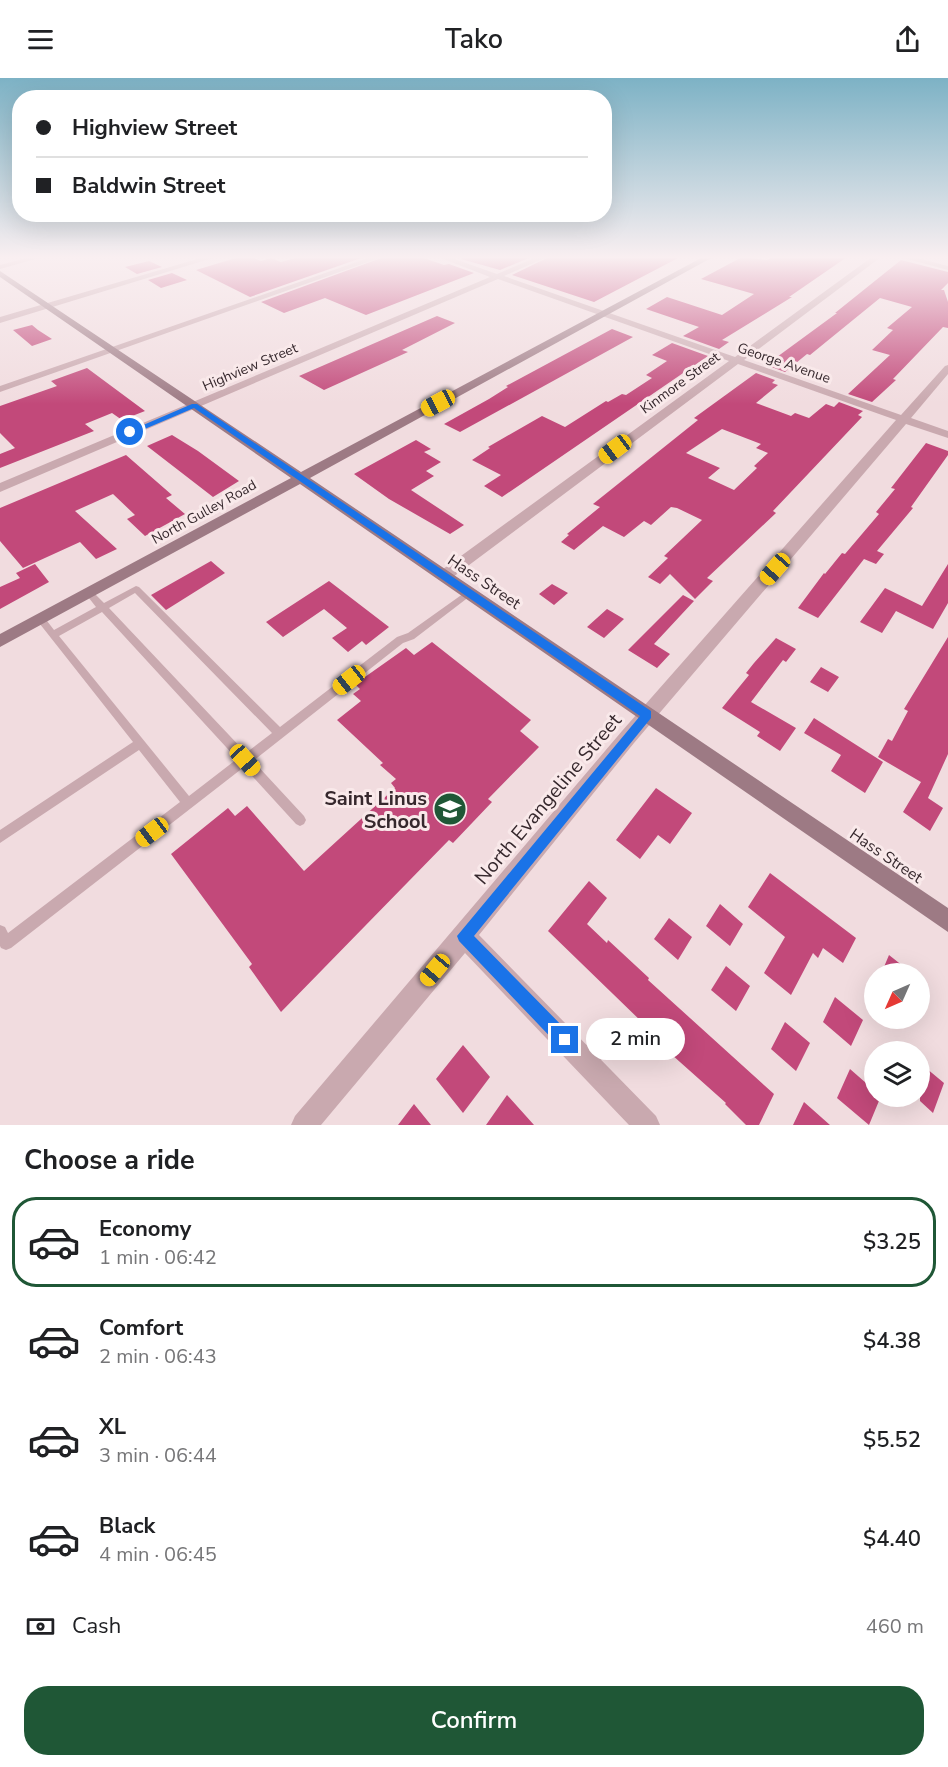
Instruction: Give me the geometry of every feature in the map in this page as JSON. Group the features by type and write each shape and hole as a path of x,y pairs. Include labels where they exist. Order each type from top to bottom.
{"street":[{"path":"0,320 48,306"},
{"name":"Hass Street","path":"48,306 948,921"},
{"path":"0,389 239,306"},
{"name":"Highview Street","path":"0,488 427,306"},
{"name":"George Avenue","path":"580,306 948,435"},
{"name":"North Gulley Road","path":"0,641 618,306"},
{"name":"Kinmore Street","path":"444,576 810,306"},
{"name":"North Evangeline Street","path":"303,1125 464,936 647,715 948,368"},
{"path":"464,936 647,1125"}],"lane":[{"path":"54,635 136,589 280,734"},
{"path":"89,593 300,820"},
{"path":"0,932 6,943 400,640 411,636 470,593"},
{"path":"41,619 189,804"},
{"path":"0,837 140,743"}],"building":[{"path":"269,306 304,306 284,313"},
{"path":"344,306 390,306 366,315"},
{"path":"651,306 694,306 722,315 736,306 778,306 722,340 729,342 719,349 683,336 699,327 646,309"},
{"path":"844,306 870,306 810,355 807,354 785,372 766,365 837,313 835,313"},
{"path":"908,306 948,306 948,328 943,327 893,379 896,380 872,402 848,394 890,355 872,350 893,330 887,328 912,307"},
{"path":"437,316 455,323 402,350 408,352 324,390 299,376"},
{"path":"32,325 52,339 32,346 13,330"},
{"path":"612,329 633,337 460,432 444,424 508,387 506,386"},
{"path":"672,343 708,356 502,497 484,486 501,475 472,460 490,448 488,447 542,416 565,427 606,401 622,394 626,395 652,378 646,375 667,361 652,355"},
{"path":"87,368 145,411 122,420 112,413 85,424 94,431 0,468 0,454 15,448 0,433 0,406 57,386 51,381"},
{"path":"756,373 775,380 772,383 778,385 756,403 791,416 795,413 809,418 826,404 834,407 839,402 863,411 858,415 862,417 773,511 776,513 707,578 713,581 695,599 670,574 660,584 648,577 668,558 664,556 702,520 677,508 671,507 651,525 644,521 624,537 603,526 574,550 561,542 569,535 567,534 600,507 593,504 698,420 694,418","holes":["722,429 761,444 756,448 768,453 754,466 757,468 734,490 708,478 720,468 686,453"]},
{"path":"172,435 239,481 213,497 147,446"},
{"path":"416,440 431,449 424,452 441,462 426,471 434,476 411,490 464,525 450,534 389,499 354,474"},
{"path":"926,443 948,451 948,455 911,507 913,508 877,551 884,554 876,564 864,559 818,618 798,608 824,573 842,553 845,554 879,514 876,512 895,489 891,488"},
{"path":"126,455 172,495 166,498 185,514 145,536 127,519 135,515 113,494 75,511 117,549 96,559 80,542 23,568 0,541 0,508"},
{"path":"211,561 225,573 166,610 151,595"},
{"path":"35,564 49,582 0,609 0,587 20,578 16,573"},
{"path":"948,564 948,603 933,629 896,611 882,633 860,622 885,588 922,606"},
{"path":"329,581 389,627 366,645 362,641 348,652 332,638 347,628 324,609 283,637 266,622"},
{"path":"552,584 568,593 554,605 539,594"},
{"path":"683,595 694,601 654,644 670,654 657,668 628,650"},
{"path":"607,609 624,619 604,638 587,627"},
{"path":"948,637 948,754 928,798 943,808 930,831 903,812 921,782 878,757 888,739 892,741 908,711 904,709"},
{"path":"776,638 796,649 786,662 783,660 751,702 796,728 780,751 757,736 760,732 722,708 749,675 746,673"},
{"path":"432,642 531,720 520,731 539,747 488,799 492,802 453,843 449,840 281,1012 249,967 252,964 171,854 228,808 235,816 247,806 304,871 395,788 391,783 396,779 380,765 383,763 337,720 361,701 353,694 360,689 355,684 406,648 414,655"},
{"path":"821,667 839,677 828,692 810,682"},
{"path":"814,718 883,762 865,793 831,771 841,755 804,733"},
{"path":"656,788 692,813 670,844 658,835 640,859 616,840"},
{"path":"770,873 856,938 843,963 823,948 818,958 813,953 791,995 764,973 785,937 748,907"},
{"path":"589,881 607,898 587,924 607,943 608,940 649,978 648,980 774,1094 759,1125 746,1125 726,1103 662,1046 645,1025 548,931"},
{"path":"720,904 743,924 730,946 706,926"},
{"path":"669,918 692,937 678,960 654,939"},
{"path":"889,955 899,963 886,963"},
{"path":"726,966 750,986 736,1011 711,990"},
{"path":"835,997 863,1020 851,1046 823,1022"},
{"path":"785,1022 810,1043 796,1071 771,1049"},
{"path":"463,1045 490,1077 463,1113 436,1079"},
{"path":"850,1069 864,1081 864,1107 876,1107 869,1125 837,1098"},
{"path":"930,1071 944,1083 933,1113 926,1107 930,1107"},
{"path":"507,1095 534,1125 486,1125"},
{"path":"804,1102 830,1125 793,1125"},
{"path":"414,1104 431,1125 398,1125"}],"place":[{"name":"Saint Linus School","path":"450,809"}],"route":[{"path":"130,432 194,405 647,715 464,936 565,1040"}]}
